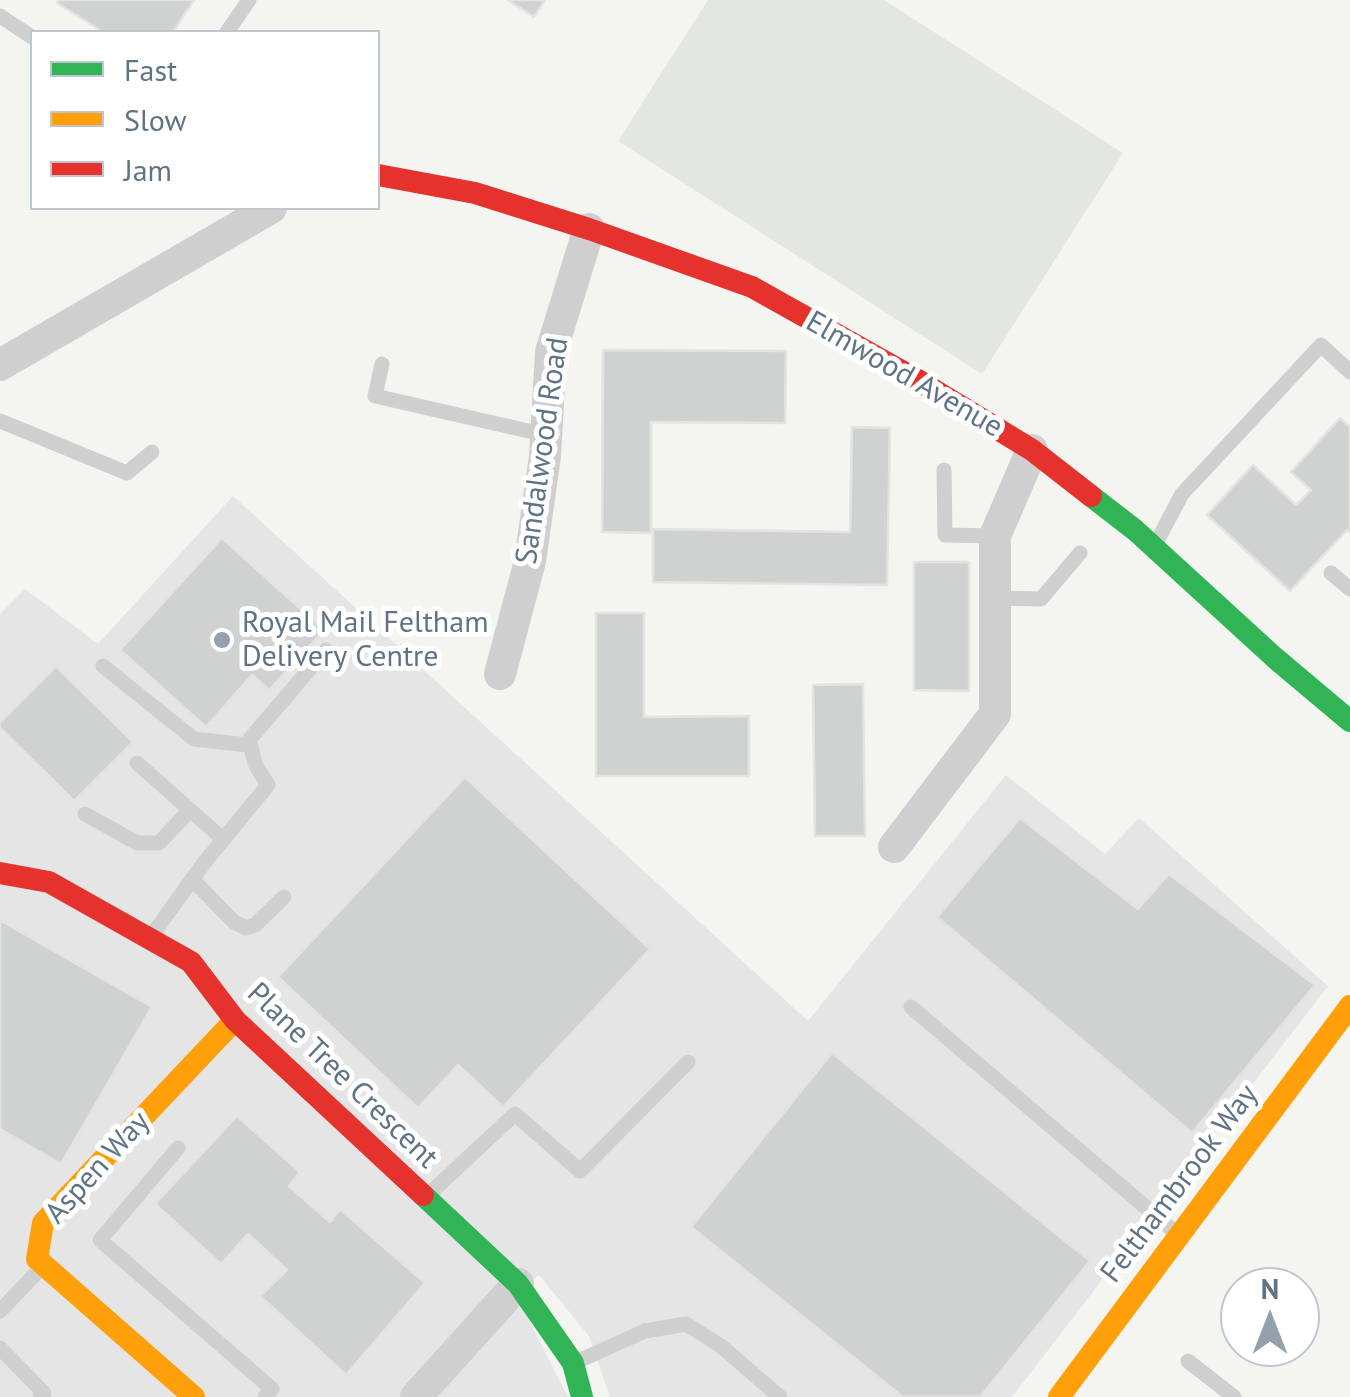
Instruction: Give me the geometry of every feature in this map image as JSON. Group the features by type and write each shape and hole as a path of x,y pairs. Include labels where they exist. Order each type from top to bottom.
{"street":[{"name":"Elmwood Avenue","path":"380,174 475,193 752,287 916,379 1032,450 1155,546 1275,658 1342,708"},
{"path":"0,365 268,210"},
{"name":"Sandalwood Road","path":"500,674 530,561 546,436 551,352 589,229"},
{"path":"894,847 995,714 995,536 1032,450"},
{"name":"Plane Tree Crescent","path":"0,873 49,882 191,962 235,1020 518,1284 572,1363 582,1397"},
{"name":"Felthambrook Way","path":"1059,1397 1350,1006"},
{"name":"Aspen Way","path":"194,1397 37,1258 43,1224 235,1020"},
{"path":"416,1397 518,1284"}],"lane":[{"path":"228,30 249,0"},
{"path":"0,16 30,36"},
{"path":"1155,546 1182,494 1321,345 1350,372"},
{"path":"382,364 375,396 546,436"},
{"path":"0,422 127,472 152,452"},
{"path":"944,470 945,535 995,536"},
{"path":"995,598 1040,599 1080,553"},
{"path":"1332,573 1350,589"},
{"path":"248,745 326,650"},
{"path":"103,666 194,739 248,745"},
{"path":"150,938 268,784 248,745"},
{"path":"137,763 223,839"},
{"path":"85,814 138,844 159,843 190,810"},
{"path":"192,879 234,922 246,928 255,926 284,898"},
{"path":"911,1007 1178,1236"},
{"path":"426,1197 515,1114 580,1171 688,1062"},
{"path":"178,1148 100,1240 272,1389 265,1397"},
{"path":"0,1311 44,1264"},
{"path":"572,1363 645,1331 686,1324 721,1346 780,1397"},
{"path":"0,1348 44,1393 40,1397"},
{"path":"1188,1361 1234,1397"}],"shaded area":[{"path":"708,0 884,0 1123,153 982,374 618,141"},
{"path":"233,496 808,1021 1006,775 1105,854 1139,818 1328,986 1012,1397 610,1397 589,1336 539,1275 516,1294 568,1397 0,1397 0,614 25,589 98,644"}],"building":[{"path":"194,0 174,30 100,30 57,3"},
{"path":"508,0 545,0 534,17"},
{"path":"603,350 786,351 785,423 651,422 651,533 602,532"},
{"path":"1340,418 1350,427 1350,532 1347,530 1290,591 1207,515 1253,465 1296,505 1311,490 1291,472"},
{"path":"852,427 890,428 887,585 653,582 653,529 850,532"},
{"name":"Royal Mail Feltham Delivery Centre","path":"222,538 324,630 269,690 252,675 206,727 120,650"},
{"path":"914,562 969,562 969,691 914,690"},
{"path":"596,613 644,613 644,717 749,716 749,776 596,776"},
{"path":"56,666 133,742 74,801 0,728 0,722"},
{"path":"863,684 865,836 815,836 813,685"},
{"path":"465,777 650,949 503,1107 458,1065 418,1108 278,977"},
{"path":"1020,818 1138,909 1169,874 1315,985 1192,1133 937,917"},
{"path":"0,920 152,1007 61,1164 0,1129"},
{"path":"832,1053 1090,1261 980,1397 903,1397 691,1227"},
{"path":"237,1116 300,1172 289,1186 330,1222 340,1209 425,1283 346,1375 260,1296 287,1270 248,1234 221,1264 155,1204"}],"traffic: fast":[{"path":"1091,496 1135,530 1350,721"},
{"path":"423,1195 518,1284 573,1363 582,1397"}],"traffic: slow":[{"path":"1059,1397 1350,1006"},
{"path":"194,1397 37,1259 43,1223 235,1020"}],"traffic: jam":[{"path":"380,175 475,193 752,287 916,379 1032,450 1091,496"},
{"path":"0,873 49,882 191,962 235,1020 423,1195"}],"place":[{"name":"Royal Mail Feltham Delivery Centre","path":"222,640"}]}
